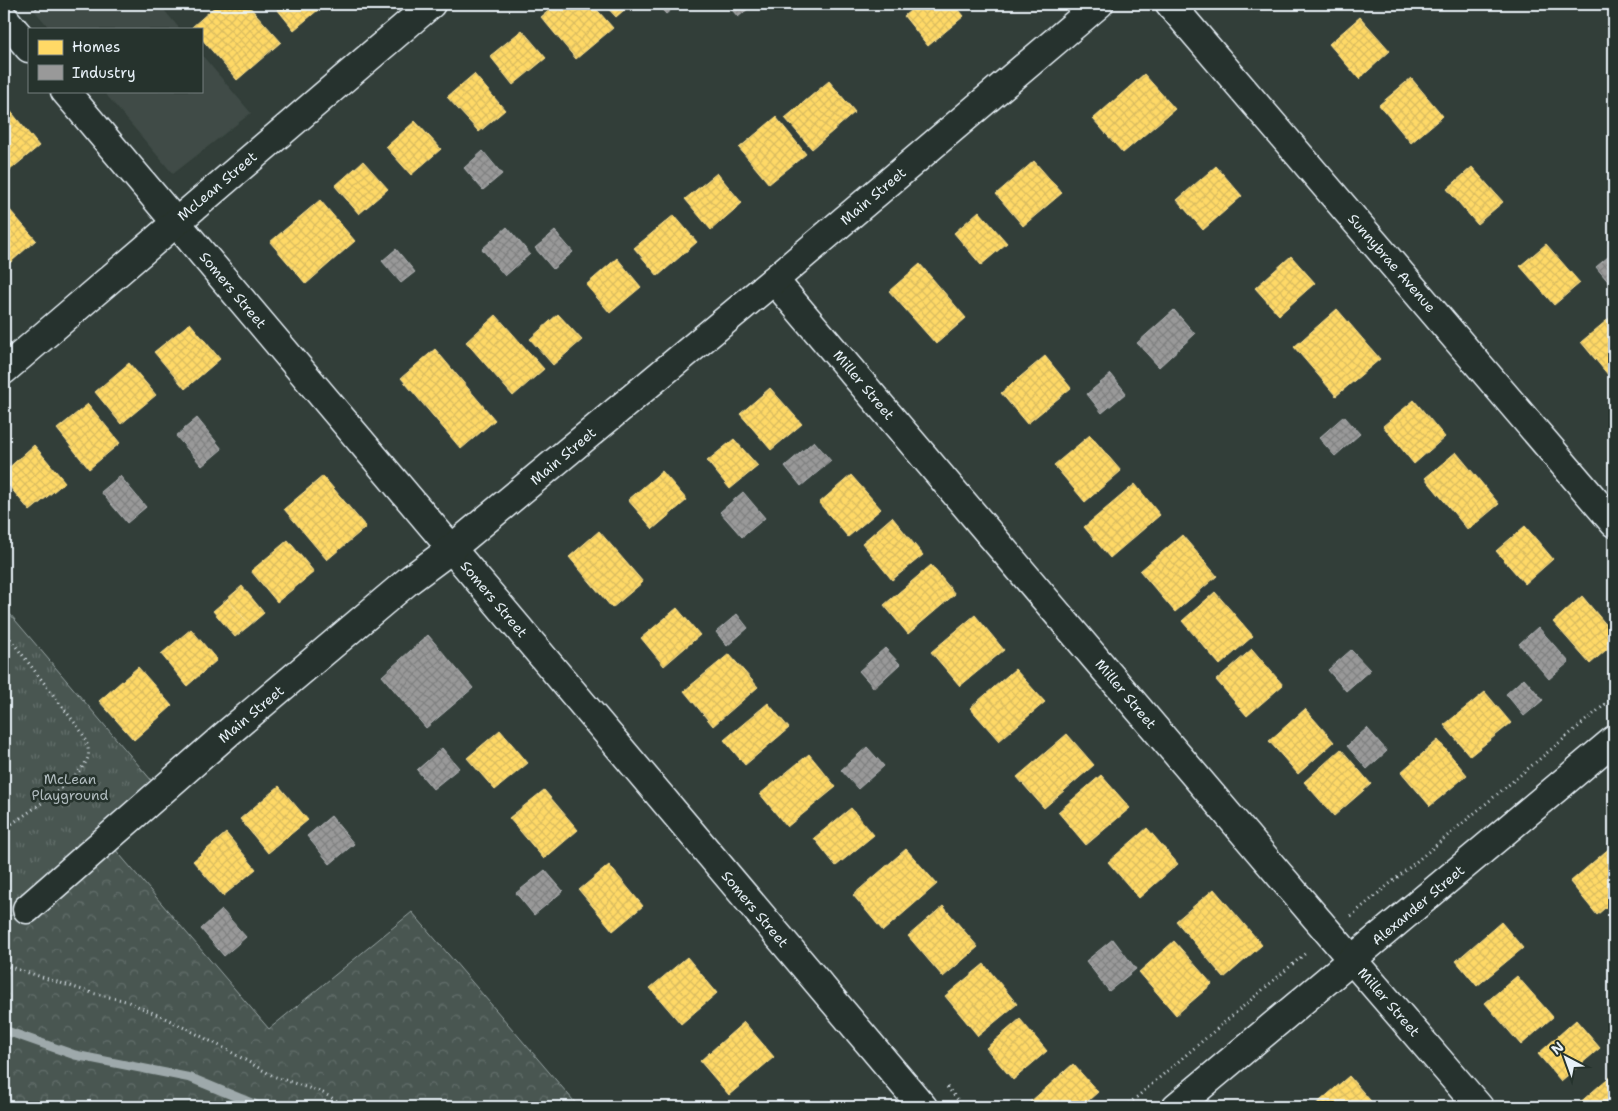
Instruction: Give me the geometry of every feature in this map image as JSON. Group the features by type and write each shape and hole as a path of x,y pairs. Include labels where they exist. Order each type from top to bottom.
{"street":[{"name":"McLean Street","path":"4,370 431,4"},
{"name":"Main Street","path":"27,910 229,732 408,581 452,549 774,280 1099,4"},
{"name":"Sunnybrae Avenue","path":"1170,4 1614,523"},
{"path":"4,18 28,47"},
{"name":"Somers Street","path":"66,92 923,1107"},
{"name":"Miller Street","path":"774,280 1479,1107"},
{"name":"Alexander Street","path":"1176,1107 1614,740"}],"path":[{"path":"4,632 81,731 87,743 88,756 78,773 50,797 4,829"},
{"path":"1125,1107 1614,696"},
{"path":"4,965 126,1001 216,1044 273,1076 324,1093 348,1107"}],"shaded area":[{"path":"29,4 159,4 179,28 49,28"},
{"path":"202,55 251,113 173,174 104,92 202,92"}],"green space":[{"name":"McLean Playground","path":"4,607 163,794 28,911 4,917"},
{"path":"108,841 269,1029 412,912 579,1107 4,1107 4,917 28,911"}],"building: Homes":[{"path":"218,4 247,4 281,42 237,80 202,39 202,28 192,27"},
{"path":"273,4 325,4 294,30"},
{"path":"557,4 592,4 613,28 576,59 541,17"},
{"path":"604,4 631,4 616,17"},
{"path":"918,4 954,4 964,16 928,46 904,16"},
{"path":"1360,17 1390,51 1359,79 1329,44"},
{"path":"522,30 546,58 513,85 490,56"},
{"path":"474,74 505,110 479,132 447,97"},
{"path":"1144,74 1175,109 1123,153 1093,119"},
{"path":"1411,78 1443,116 1411,143 1379,105"},
{"path":"829,81 855,112 812,149 785,118"},
{"path":"4,103 39,146 10,170 4,162"},
{"path":"776,117 806,154 769,184 739,148"},
{"path":"415,121 441,149 411,175 386,147"},
{"path":"363,161 388,189 359,214 335,186"},
{"path":"1034,161 1062,193 1023,226 996,194"},
{"path":"1216,166 1242,196 1203,230 1177,200"},
{"path":"1472,167 1503,202 1477,224 1447,189"},
{"path":"717,173 742,203 711,230 685,199"},
{"path":"320,200 355,241 306,284 270,242"},
{"path":"9,209 36,240 4,268 4,213"},
{"path":"979,211 1007,243 981,265 954,233"},
{"path":"674,215 697,242 658,276 634,248"},
{"path":"1546,244 1580,283 1554,305 1520,266"},
{"path":"1291,256 1315,283 1279,315 1255,288"},
{"path":"617,258 641,287 610,313 586,285"},
{"path":"920,264 966,318 936,344 889,291"},
{"path":"1337,309 1380,359 1336,396 1294,347"},
{"path":"558,314 582,340 553,365 530,339"},
{"path":"496,315 544,369 513,396 466,342"},
{"path":"1612,316 1614,320 1614,382 1581,342"},
{"path":"190,323 220,359 185,389 154,352"},
{"path":"435,349 495,420 461,449 401,378"},
{"path":"1045,356 1071,388 1027,424 1001,393"},
{"path":"129,363 156,395 121,424 95,392"},
{"path":"770,388 802,424 771,450 740,414"},
{"path":"1414,400 1445,437 1414,464 1383,426"},
{"path":"88,404 120,443 89,469 57,429"},
{"path":"1090,435 1121,471 1085,502 1054,465"},
{"path":"734,439 758,466 730,489 707,461"},
{"path":"34,445 65,482 30,511 4,480 4,472"},
{"path":"1456,452 1499,504 1468,530 1425,478"},
{"path":"662,471 687,500 653,529 628,500"},
{"path":"851,475 881,509 848,537 819,503"},
{"path":"323,476 366,527 327,560 284,509"},
{"path":"1135,484 1160,515 1110,558 1084,527"},
{"path":"892,517 923,555 892,580 862,543"},
{"path":"1525,526 1553,559 1525,584 1496,551"},
{"path":"599,531 643,582 612,608 569,557"},
{"path":"1182,535 1217,576 1175,612 1140,571"},
{"path":"288,540 314,572 277,602 251,571"},
{"path":"931,565 955,594 908,634 884,605"},
{"path":"242,586 264,613 250,625 227,599"},
{"path":"1215,592 1253,636 1220,665 1182,621"},
{"path":"1582,596 1614,634 1614,643 1590,664 1553,622"},
{"path":"227,599 250,625 235,637 213,611"},
{"path":"677,608 700,635 664,666 641,638"},
{"path":"975,615 1004,650 960,686 931,652"},
{"path":"191,629 217,660 187,686 161,654"},
{"path":"1252,649 1283,685 1247,716 1216,680"},
{"path":"729,654 758,687 713,726 684,691"},
{"path":"138,667 172,706 134,740 99,701"},
{"path":"1015,669 1045,702 999,741 970,708"},
{"path":"1485,692 1511,723 1470,756 1444,725"},
{"path":"768,703 789,728 745,765 724,740"},
{"path":"1305,709 1334,742 1298,774 1269,741"},
{"path":"500,730 528,763 495,790 467,758"},
{"path":"1067,734 1094,765 1044,808 1017,777"},
{"path":"1438,740 1467,775 1430,806 1401,772"},
{"path":"1341,749 1371,784 1334,816 1304,782"},
{"path":"809,754 836,787 787,827 760,794"},
{"path":"1101,775 1130,808 1086,845 1058,812"},
{"path":"279,786 308,820 268,853 240,819"},
{"path":"544,790 578,830 544,859 509,818"},
{"path":"851,808 874,835 836,866 814,838"},
{"path":"1147,828 1178,864 1139,898 1108,862"},
{"path":"226,833 256,869 223,896 193,861"},
{"path":"1612,846 1614,849 1614,900 1597,915 1570,882"},
{"path":"906,849 937,884 883,931 853,895"},
{"path":"609,865 643,906 613,931 579,890"},
{"path":"1214,889 1262,945 1224,978 1176,921"},
{"path":"943,906 978,947 943,977 908,936"},
{"path":"1501,922 1523,948 1477,986 1456,961"},
{"path":"1174,941 1212,984 1176,1015 1139,972"},
{"path":"687,957 717,993 681,1024 650,988"},
{"path":"984,964 1017,1004 978,1036 945,996"},
{"path":"1517,976 1553,1017 1521,1045 1485,1003"},
{"path":"1020,1019 1047,1051 1013,1080 986,1048"},
{"path":"1576,1020 1600,1048 1561,1081 1538,1054"},
{"path":"744,1022 774,1057 729,1095 700,1061"},
{"path":"1073,1064 1098,1092 1081,1107 1033,1107 1029,1103"},
{"path":"1614,1073 1614,1107 1579,1107 1577,1105"},
{"path":"1349,1076 1376,1107 1313,1107"},
{"path":"800,1101 806,1107 792,1107"}],"building: Industry":[{"path":"657,4 678,4 666,14"},
{"path":"727,4 754,4 738,17"},
{"path":"483,151 502,174 483,190 464,168"},
{"path":"507,227 530,254 505,276 482,249"},
{"path":"555,231 573,252 553,269 535,248"},
{"path":"396,249 415,272 401,283 382,261"},
{"path":"1614,252 1614,282 1611,285 1596,267"},
{"path":"1174,310 1195,334 1159,367 1137,343"},
{"path":"1111,374 1126,393 1102,413 1087,394"},
{"path":"1344,416 1360,434 1335,456 1319,438"},
{"path":"197,418 222,449 202,466 176,436"},
{"path":"814,441 831,461 801,486 785,466"},
{"path":"120,476 146,507 127,523 101,492"},
{"path":"743,492 765,518 742,537 720,512"},
{"path":"737,614 748,628 727,646 716,632"},
{"path":"1538,627 1569,662 1549,679 1519,644"},
{"path":"428,635 473,688 426,728 382,676"},
{"path":"885,648 900,664 874,688 859,671"},
{"path":"1351,650 1370,670 1346,691 1328,670"},
{"path":"1524,678 1543,700 1524,716 1506,694"},
{"path":"1367,728 1387,751 1367,769 1347,746"},
{"path":"867,747 884,766 858,789 841,770"},
{"path":"442,748 459,768 433,789 417,770"},
{"path":"331,816 354,844 330,864 307,836"},
{"path":"545,870 563,891 534,915 516,893"},
{"path":"222,910 246,937 224,956 201,929"},
{"path":"1113,939 1136,969 1109,991 1086,961"}],"waterway":[{"path":"4,1030 75,1055 191,1078 261,1107"}]}
